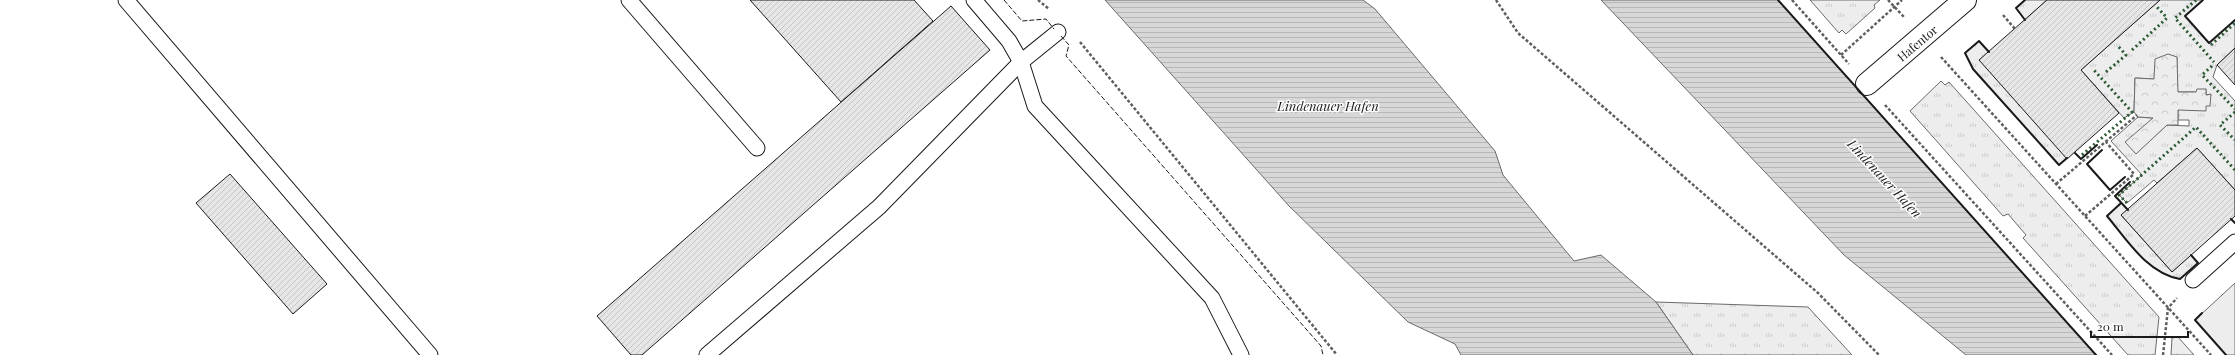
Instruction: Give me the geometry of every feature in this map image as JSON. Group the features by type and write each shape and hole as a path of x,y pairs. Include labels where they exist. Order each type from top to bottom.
{"street":[{"name":"Hafentor","path":"1867,84 1966,0"}],"lane":[{"path":"126,0 430,355"},
{"path":"630,0 757,148"},
{"path":"974,0 1010,41 1021,62 1036,106 1212,298 1241,355"},
{"path":"707,355 879,207 1021,62 1058,32"},
{"path":"2193,280 2235,242"}],"path":[{"path":"1038,0 1049,10"},
{"path":"1497,0 1518,33 1818,292 1879,355"},
{"path":"1792,0 2112,355"},
{"path":"1888,0 1924,37 2210,355"},
{"path":"1841,54 1902,0"},
{"path":"2003,15 2015,29"},
{"path":"1075,36 1337,355"},
{"path":"2056,184 2137,115"},
{"path":"2085,216 2134,174 2106,142"},
{"path":"2163,355 2168,308 2193,280"}],"green space":[{"path":"1810,0 1880,0 1874,5 1875,8 1846,34 1842,30 1839,33"},
{"path":"2025,0 2047,0 2025,20 2016,8"},
{"path":"2160,0 2203,0 2185,16 2209,43 2235,20 2235,48 2217,65 2213,77 2235,101 2235,190 2197,148 2157,183 2154,180 2127,203 2119,195 2142,175 2111,141 2138,117 2153,118 2136,153 2167,125 2189,126 2189,120 2178,120 2178,109 2206,106 2211,95 2206,95 2206,89 2197,92 2177,92 2177,57 2154,79 2135,78 2134,112 2124,118 2081,70"},
{"path":"1979,41 1989,52 2067,158 2059,165 1973,69 1965,53"},
{"path":"2168,54 2177,57 2178,92 2196,92 2197,89 2206,89 2206,95 2211,94 2210,106 2206,106 2206,111 2178,110 2178,125 2167,125 2136,154 2125,142 2153,118 2138,117 2134,112 2135,78 2154,79 2155,59"},
{"path":"1941,81 1945,85 1949,82 2159,317 2155,355 2128,355 2023,238 2026,235 2008,214 2003,216 1910,111"},
{"path":"2121,203 2128,210 2121,215 2172,272 2191,255 2198,263 2180,279 2168,276 2148,263 2130,245 2107,216"},
{"path":"2235,283 2235,355 2226,355 2195,320"},
{"path":"1656,302 1808,307 1852,355 1693,355"},
{"path":"2178,337 2194,355 2171,355 2172,338"}],"water":[{"name":"Lindenauer Hafen","path":"1105,0 1363,0 1375,9 1495,151 1503,175 1574,261 1601,255 1656,302 1693,355 1461,355 1455,344 1408,322 1289,206"},
{"name":"Lindenauer Hafen","path":"1601,0 1778,0 2096,355 1966,355 1844,255"}],"building":[{"path":"750,0 914,0 933,21 841,102"},
{"path":"2047,0 2160,0 2081,70 2119,113 2067,159 1979,60"},
{"path":"951,6 990,50 642,355 631,355 597,316"},
{"path":"2235,48 2235,85 2217,65"},
{"path":"2197,148 2235,190 2235,216 2172,272 2121,215"},
{"path":"230,174 327,284 293,314 196,203"}],"hedge":[{"path":"2196,0 2175,18 2214,62"},
{"path":"2132,50 2167,18 2157,7"},
{"path":"2211,45 2235,23"},
{"path":"2106,72 2126,55 2118,46"},
{"path":"2212,66 2202,75 2235,109"},
{"path":"2082,155 2132,112 2093,69"},
{"path":"2235,112 2220,125 2235,140"},
{"path":"2127,203 2119,195 2196,127 2235,170"}],"fence":[{"path":"1004,0 1022,21 1046,19 1054,29"},
{"path":"1061,36 1069,45 1066,56 1321,346 1323,355"}],"wall":[{"path":"1778,0 2096,355"},
{"path":"2025,0 2016,8 2025,20"},
{"path":"2203,0 2185,16 2209,43 2235,20"},
{"path":"1989,52 1979,41 1965,53 1973,69 2059,165 2067,158"},
{"path":"2075,153 2081,159 2097,145"},
{"path":"2102,150 2087,164 2110,190 2125,177"},
{"path":"2128,210 2115,196 2130,182"},
{"path":"2121,203 2107,216 2130,245 2157,270 2168,276 2180,279 2198,263 2191,255"},
{"path":"2231,219 2235,223"},
{"path":"2202,313 2195,320 2226,355"}]}
